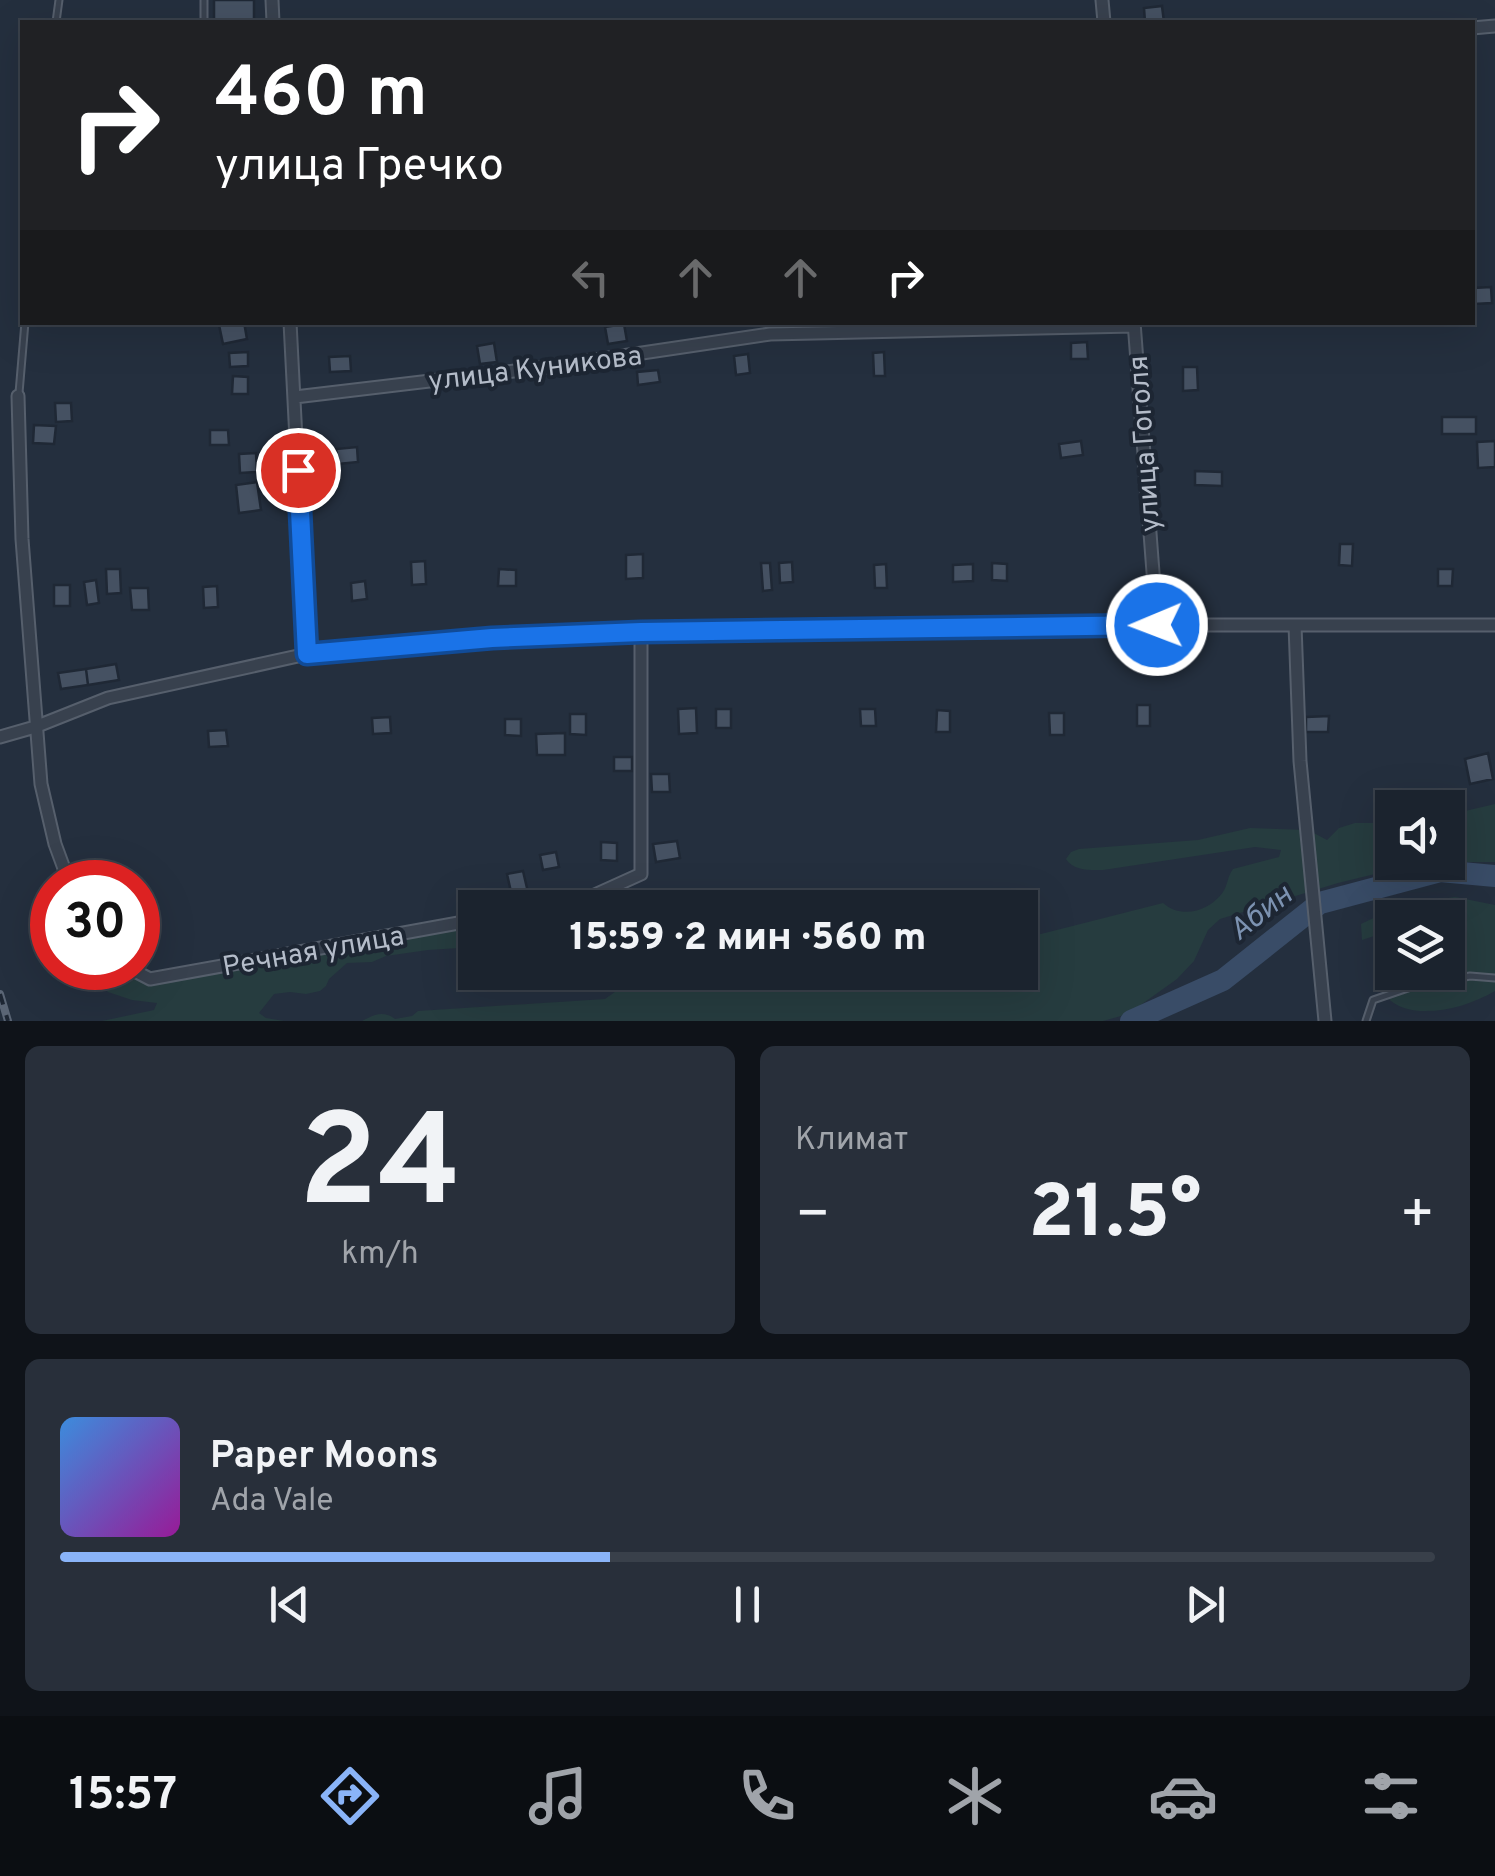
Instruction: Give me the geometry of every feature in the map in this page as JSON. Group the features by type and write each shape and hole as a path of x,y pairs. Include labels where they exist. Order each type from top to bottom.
{"street":[{"path":"290,325 307,654"},
{"name":"улица Куникова","path":"294,397 548,368 770,334 1098,325"},
{"name":"улица Гоголя","path":"1134,325 1157,625"},
{"path":"18,396 22,539 35,727 41,784 61,860"},
{"path":"0,737 108,698 307,654 492,638 641,632 1157,625 1495,625"},
{"path":"1295,625 1300,761 1325,1020"},
{"path":"605,890 640,874 641,632"},
{"name":"Речная улица","path":"160,977 458,923"}],"lane":[{"path":"18,396 25,325"},
{"path":"1366,1021 1373,1000 1411,987 1470,976 1495,978"}],"green space":[{"path":"1495,804 1495,862 1465,862 1465,811"},
{"path":"1375,823 1375,874 1220,919 1208,930 1194,961 1177,979 1128,1014 1103,1021 362,1021 378,1014 395,1019 418,1011 605,999 618,990 1038,990 1038,934 1163,903 1186,912 1203,908 1223,892 1233,869 1279,857 1281,850 1255,847 1103,870 1073,866 1066,859 1071,852 1198,840 1250,828 1308,830 1327,840 1339,828"},
{"path":"1455,897 1495,905 1495,991 1440,1010 1407,1009 1382,990 1465,990 1465,900 1436,900"},
{"path":"1375,918 1375,936 1362,940 1361,924"},
{"path":"458,930 458,948 347,963 320,991 274,994 259,1013 284,1021 102,1021 154,1010 157,1003 132,1000 106,990 160,990 160,984"}],"building":[{"path":"214,0 254,0 254,20 214,20"},
{"path":"1162,6 1164,20 1145,20 1144,8"},
{"path":"1491,287 1492,303 1475,304 1475,288"},
{"path":"219,325 245,325 247,339 223,344"},
{"path":"624,325 627,341 608,344 605,327"},
{"path":"1087,342 1088,359 1071,359 1071,343"},
{"path":"494,343 497,362 480,364 477,346"},
{"path":"248,352 248,366 230,367 229,353"},
{"path":"884,352 885,376 874,376 873,353"},
{"path":"748,354 750,373 736,375 734,356"},
{"path":"350,356 351,371 330,372 329,357"},
{"path":"1183,367 1197,367 1198,390 1183,391"},
{"path":"658,370 660,382 638,385 637,372"},
{"path":"233,376 248,377 248,394 232,394"},
{"path":"55,403 71,403 72,421 56,422"},
{"path":"1442,417 1476,417 1476,434 1442,434"},
{"path":"34,425 56,426 54,444 33,443"},
{"path":"210,430 228,430 229,445 210,445"},
{"path":"1081,441 1083,455 1061,458 1059,444"},
{"path":"1495,441 1495,467 1478,468 1477,442"},
{"path":"357,447 358,462 338,464 336,449"},
{"path":"256,453 257,472 240,473 239,454"},
{"path":"1195,471 1222,472 1222,486 1195,485"},
{"path":"257,482 261,510 239,513 236,485"},
{"path":"1340,544 1353,544 1352,566 1339,565"},
{"path":"643,554 643,578 626,579 626,555"},
{"path":"425,561 426,584 412,585 411,562"},
{"path":"792,562 793,582 780,583 779,563"},
{"path":"761,563 770,563 772,590 763,591"},
{"path":"992,563 1007,564 1007,581 992,580"},
{"path":"886,564 887,588 875,588 874,565"},
{"path":"973,564 973,581 953,582 953,565"},
{"path":"106,569 120,569 121,593 107,594"},
{"path":"499,569 516,570 516,586 498,586"},
{"path":"1438,569 1453,569 1452,586 1438,586"},
{"path":"96,580 99,603 87,605 84,582"},
{"path":"365,581 367,599 352,601 351,583"},
{"path":"54,585 70,585 70,606 54,606"},
{"path":"217,586 218,607 204,608 203,587"},
{"path":"130,588 148,588 149,610 132,610"},
{"path":"116,664 119,680 88,685 86,669"},
{"path":"86,669 88,685 61,689 58,673"},
{"path":"1137,705 1150,705 1150,726 1137,726"},
{"path":"696,708 697,733 679,734 678,709"},
{"path":"716,709 731,709 731,728 716,728"},
{"path":"860,709 875,709 876,726 861,726"},
{"path":"937,710 950,711 950,732 936,732"},
{"path":"1049,713 1064,713 1064,735 1050,735"},
{"path":"570,714 586,714 586,735 570,734"},
{"path":"1329,716 1328,732 1306,732 1306,717"},
{"path":"390,717 391,733 373,734 372,718"},
{"path":"505,719 521,719 521,736 505,735"},
{"path":"226,730 228,746 209,747 208,731"},
{"path":"565,733 565,755 537,755 536,734"},
{"path":"1488,753 1493,779 1470,784 1465,759"},
{"path":"614,757 632,757 632,771 614,771"},
{"path":"651,774 669,774 670,792 652,792"},
{"path":"677,841 680,858 656,862 653,844"},
{"path":"601,842 617,843 617,861 601,860"},
{"path":"556,852 559,867 543,870 540,855"},
{"path":"523,871 527,888 511,890 507,874"}],"waterway":[{"name":"Абин","path":"1131,1021 1223,980 1320,903 1440,871 1495,876"}],"railway":[{"path":"0,994 8,1021"}],"route":[{"path":"298,470 307,654 492,638 641,632 1157,625"}]}
